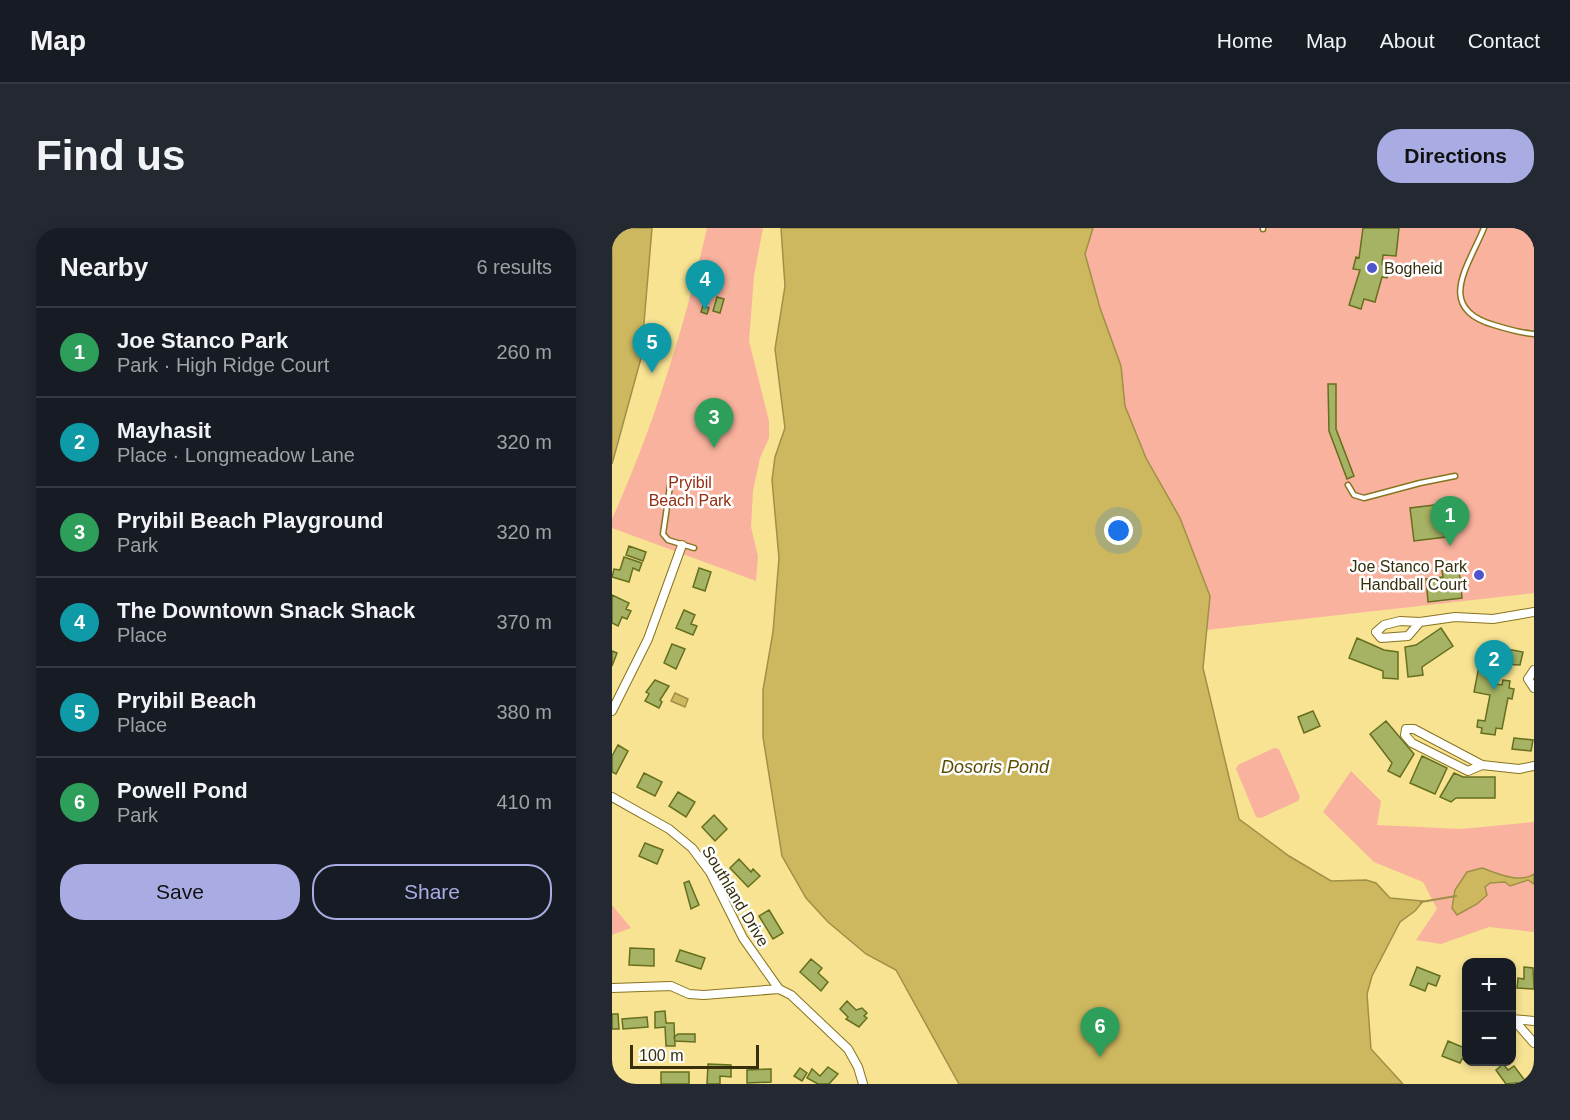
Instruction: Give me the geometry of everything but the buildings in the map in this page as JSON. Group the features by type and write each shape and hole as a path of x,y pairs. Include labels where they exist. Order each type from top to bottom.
{"street":[{"path":"612,711 648,639 682,545"},
{"path":"1420,622 1408,636 1381,638 1376,632 1384,625 1400,621 1420,622 1439,618 1493,619 1534,612"},
{"path":"1534,669 1528,678 1534,688"},
{"path":"1482,765 1468,771 1412,743 1405,735 1406,729 1414,729 1482,765 1519,769 1534,766"},
{"name":"Southland Drive","path":"612,797 669,828 692,848 710,872 743,938 779,989 791,995 848,1049 858,1067 863,1084"},
{"path":"612,988 671,986 689,994 704,995 779,989"},
{"path":"1516,1019 1534,1021"},
{"path":"1516,1023 1534,1043"}],"lane":[{"path":"1484,228 1463,277 1462,306 1469,315 1478,320 1534,334"},
{"path":"1348,485 1354,495 1364,498 1455,476"},
{"path":"670,486 663,534 668,540 694,548"}],"green space":[{"name":"Pryibil Beach Park","path":"707,228 763,228 754,276 749,341 769,421 769,438 760,458 753,491 751,527 758,556 756,581 612,528 612,519 641,449 667,376 689,302"},
{"path":"1093,228 1534,228 1534,593 1206,630 1210,596 1180,518 1146,458 1125,406 1121,366 1100,308 1085,254"},
{"path":"1274,748 1279,749 1300,797 1298,801 1261,818 1256,817 1236,769 1238,765"},
{"path":"1351,771 1381,801 1377,825 1461,829 1534,822 1534,874 1514,878 1482,868 1457,915 1477,904 1485,887 1490,883 1529,880 1534,884 1534,932 1489,927 1441,944 1416,940 1437,909 1423,882 1374,862 1323,812"},
{"path":"612,905 631,928 612,935"}],"water":[{"path":"612,228 652,228 641,358 612,464"},
{"name":"Dosoris Pond","path":"781,228 1093,228 1085,254 1100,308 1121,366 1125,406 1146,458 1180,518 1210,596 1203,668 1239,819 1289,856 1331,881 1366,880 1376,883 1390,898 1423,901 1415,911 1400,922 1372,976 1367,994 1371,1049 1403,1084 959,1084 896,970 866,954 828,922 806,898 782,856 763,737 763,690 773,632 779,558 772,480 775,457 785,428 775,349 785,286"},
{"path":"675,693 688,699 685,707 671,701"},
{"path":"1482,868 1515,878 1534,874 1534,884 1528,880 1510,886 1505,882 1490,883 1485,887 1487,895 1477,904 1457,915 1452,908 1455,890 1467,872"}],"waterway":[{"path":"1421,902 1456,896"}],"place":[{"name":"Bogheid","path":"1372,268"},
{"name":"The Downtown Snack Shack","path":"705,310"},
{"name":"Pryibil Beach","path":"652,373"},
{"name":"Pryibil Beach Playground","path":"714,448"},
{"name":"Joe Stanco Park","path":"1450,546"},
{"name":"Joe Stanco Park Handball Court","path":"1479,575"},
{"name":"Mayhasit","path":"1494,690"},
{"name":"Powell Pond","path":"1100,1057"}]}
